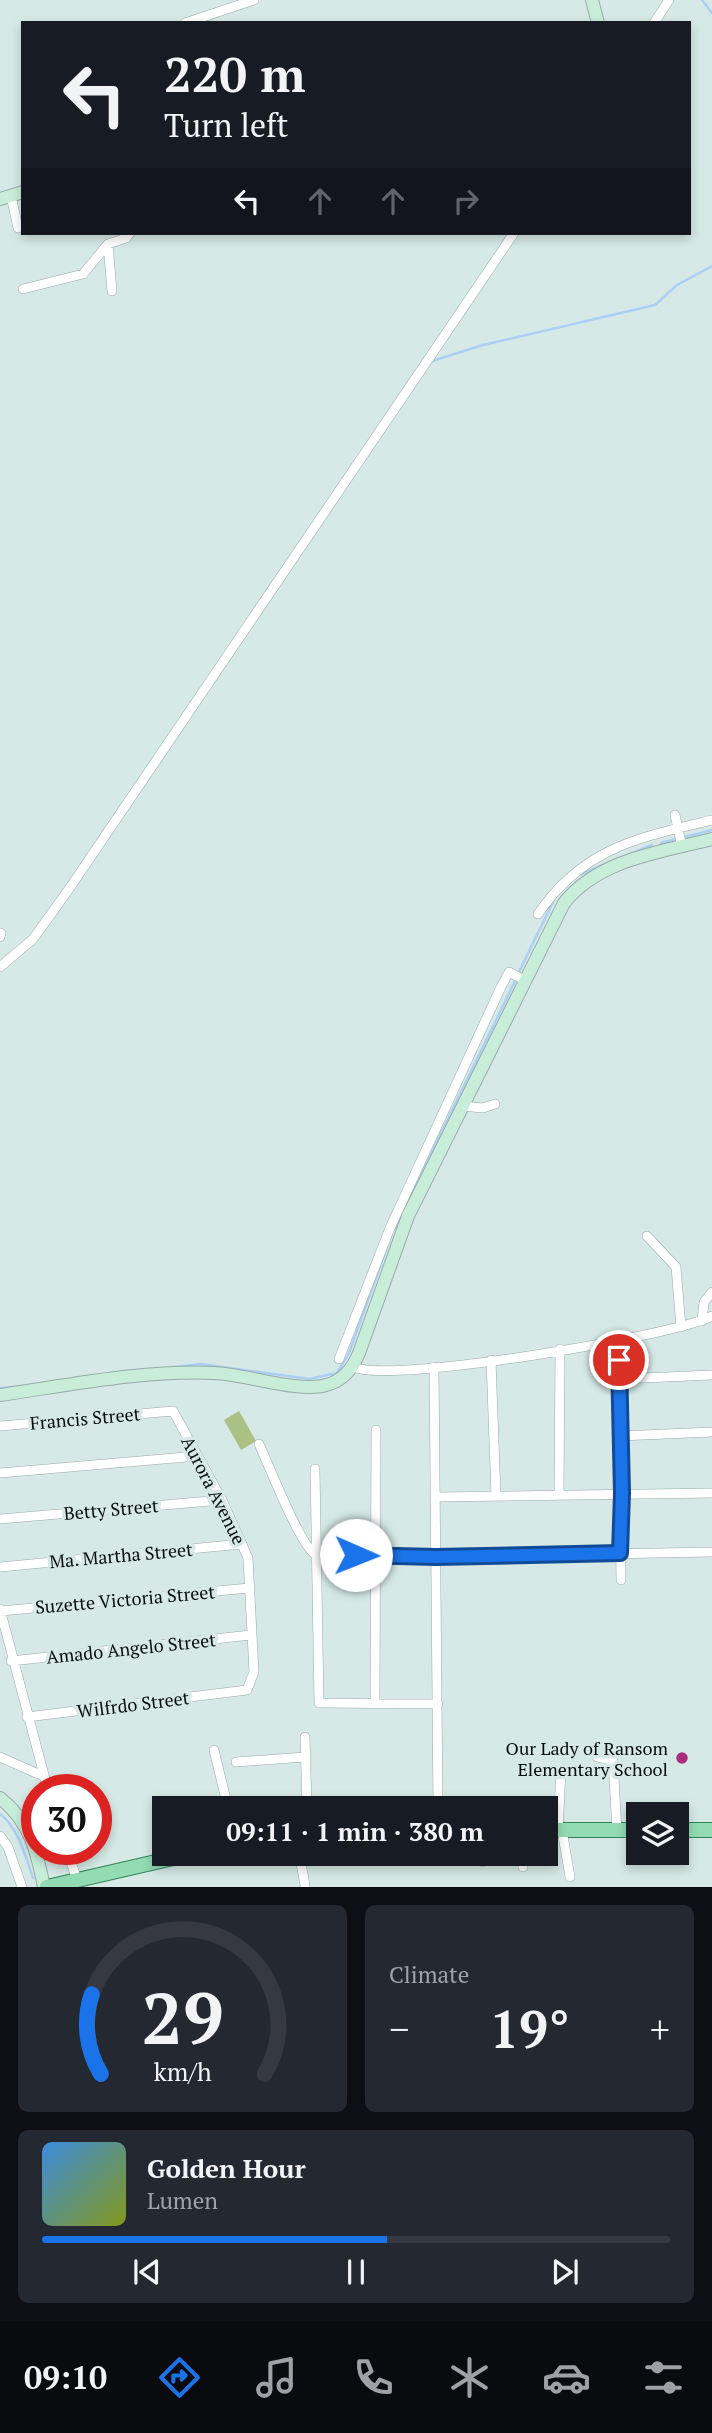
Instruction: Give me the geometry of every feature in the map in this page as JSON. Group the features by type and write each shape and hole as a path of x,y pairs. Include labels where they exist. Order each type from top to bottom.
{"main road":[{"path":"558,1830 626,1830"},
{"path":"689,1830 712,1830"},
{"path":"46,1887 152,1863"}],"street":[{"path":"192,21 254,0"},
{"path":"592,0 597,21"},
{"path":"655,21 669,0"},
{"path":"11,196 18,228"},
{"path":"23,289 77,277 88,270 108,244 128,235"},
{"path":"0,967 33,939 69,889 513,235"},
{"path":"108,244 112,291"},
{"path":"675,815 682,847"},
{"path":"538,914 557,886 585,863 622,846 712,820"},
{"path":"654,836 658,853"},
{"path":"0,1395 148,1375 197,1373 318,1387 341,1378 354,1367 407,1220 557,915 577,888 614,866 712,839"},
{"path":"339,1359 390,1228 509,972 524,980"},
{"path":"462,1106 483,1108 495,1104"},
{"path":"647,1236 676,1267 681,1327"},
{"path":"702,1321 704,1302 712,1292"},
{"path":"354,1367 366,1371 434,1367 618,1342 681,1327 712,1316"},
{"path":"618,1342 621,1580"},
{"path":"559,1496 560,1349"},
{"path":"491,1360 496,1496"},
{"path":"434,1367 438,1796"},
{"path":"619,1379 712,1375"},
{"name":"Francis Street","path":"0,1426 170,1410"},
{"name":"Aurora Avenue","path":"170,1410 176,1414 222,1500 248,1558 253,1681 247,1690 239,1692"},
{"path":"375,1703 376,1430"},
{"path":"620,1436 712,1432"},
{"path":"259,1444 295,1522 311,1552 316,1555 436,1557 712,1552"},
{"path":"0,1473 198,1456"},
{"path":"315,1469 318,1701 321,1704 438,1704"},
{"path":"435,1497 712,1493"},
{"name":"Betty Street","path":"0,1518 222,1500"},
{"name":"Ma. Martha Street","path":"0,1567 242,1544"},
{"name":"Suzette Victoria Street","path":"0,1610 249,1588"},
{"path":"0,1610 11,1661 42,1774"},
{"name":"Amado Angelo Street","path":"11,1661 251,1635"},
{"name":"Wilfrdo Street","path":"27,1717 239,1692"},
{"path":"305,1737 307,1796"},
{"path":"214,1751 225,1796"},
{"path":"0,1757 38,1774"},
{"path":"236,1762 305,1757"},
{"path":"597,1757 613,1761 617,1830"},
{"path":"558,1800 561,1770"},
{"path":"0,1798 27,1829 46,1887"},
{"path":"0,1836 8,1847 22,1887"},
{"path":"558,1839 570,1877"},
{"path":"72,1865 77,1880"},
{"path":"301,1866 305,1885"}],"green space":[{"path":"239,1411 256,1441 241,1450 224,1420"}],"waterway":[{"path":"702,0 712,13"},
{"path":"429,362 483,345 655,305 677,285 712,266"},
{"path":"685,837 712,830"},
{"path":"661,843 679,838"},
{"path":"581,874 652,845"},
{"path":"519,972 554,900"},
{"path":"394,1230 515,981"},
{"path":"175,1367 201,1364 309,1379 337,1373 349,1353 391,1236"},
{"path":"0,1388 22,1386"},
{"path":"0,1814 17,1835 33,1878"}],"place":[{"name":"Our Lady of Ransom Elementary School","path":"682,1758"}],"route":[{"path":"356,1555 436,1557 620,1553 622,1493 619,1360"}]}
